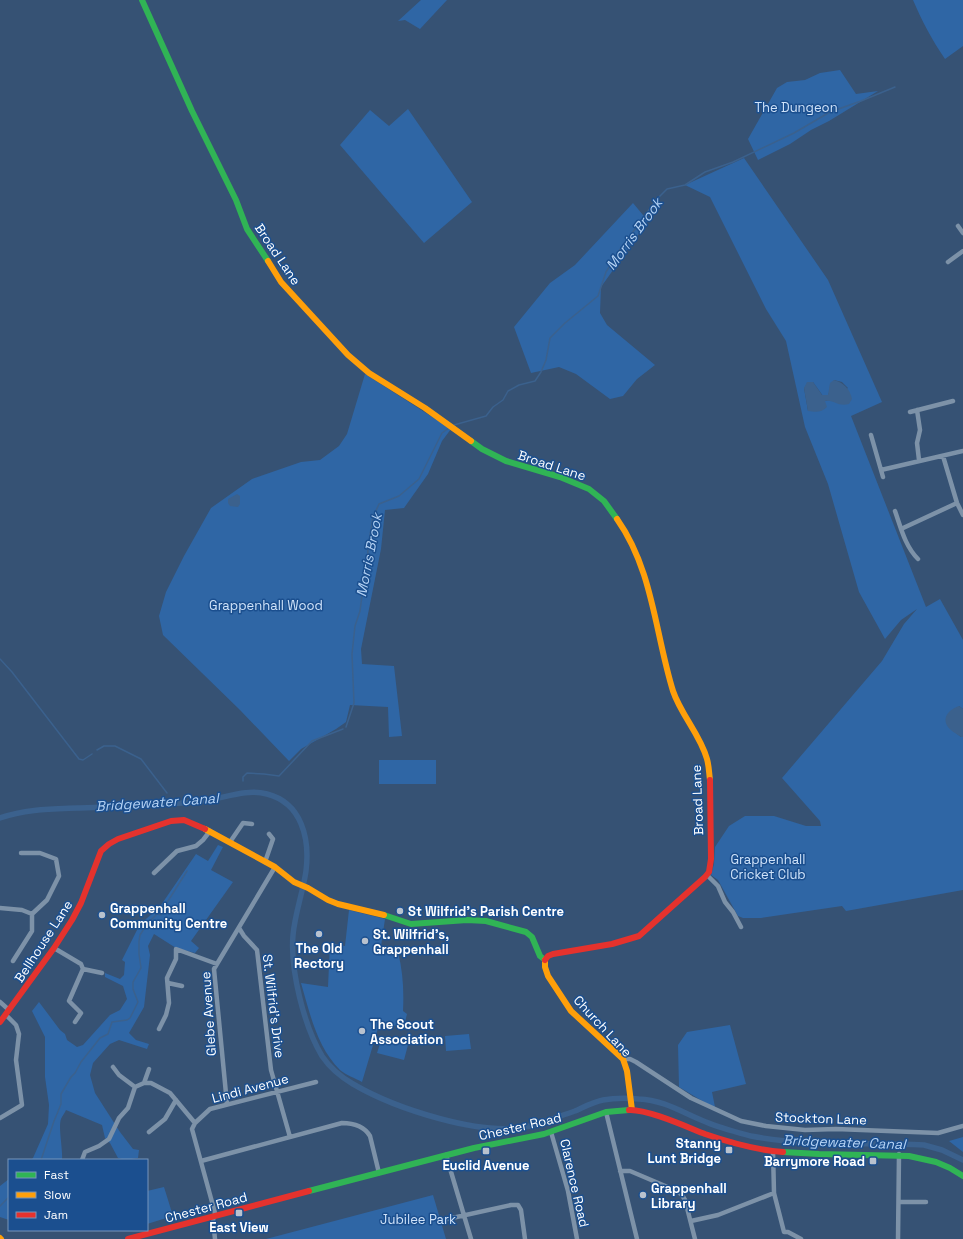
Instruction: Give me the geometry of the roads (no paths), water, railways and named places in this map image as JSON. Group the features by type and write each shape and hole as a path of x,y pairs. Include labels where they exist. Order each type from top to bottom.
{"street":[{"name":"Broad Lane","path":"142,0 192,111 236,200 247,230 281,282 339,346 374,377 446,422 482,449 499,458 565,479 597,494 607,505 627,535 638,558 649,590 673,690 679,707 703,747 709,766 711,859 710,868 707,875"},
{"path":"958,226 963,233"},
{"path":"948,262 963,251"},
{"path":"910,412 953,401"},
{"path":"917,410 920,430 917,443 919,460"},
{"path":"871,435 883,477"},
{"path":"881,470 963,451"},
{"path":"943,456 957,503 963,515"},
{"path":"901,529 957,503"},
{"path":"895,511 907,546 910,552 918,559"},
{"name":"Bellhouse Lane","path":"0,1022 54,948 72,920 81,903 101,851 118,839 171,821 184,820 210,831 275,867 294,882 308,888"},
{"path":"230,842 243,823 252,824"},
{"path":"154,873 177,851 196,846 204,840 210,831"},
{"path":"266,862 273,839 269,834"},
{"path":"13,961 32,931 32,914 47,900 59,876 56,859 40,853 21,853"},
{"name":"Glebe Avenue","path":"227,1104 214,970 275,867"},
{"path":"545,960 548,956 553,954 612,944 634,938 646,930 707,875 718,886 725,902 733,912 741,927"},
{"name":"Church Lane","path":"308,888 338,904 381,914 411,924 468,920 486,921 526,932 532,936 540,956 545,960 545,967 548,976 568,1007 623,1059 628,1071 632,1110"},
{"path":"0,908 22,910 32,914"},
{"name":"St. Wilfrid's Drive","path":"239,928 257,950 271,1070 290,1137"},
{"path":"54,948 81,964 84,970"},
{"path":"159,1029 166,1015 169,1003 167,978 176,959 176,949 217,964"},
{"path":"84,970 102,973"},
{"path":"75,1022 81,1013 69,1001 84,970"},
{"path":"168,983 182,986"},
{"path":"0,1002 16,1025 19,1034 16,1060 22,1105 0,1118"},
{"name":"Stockton Lane","path":"623,1059 630,1059 636,1062 691,1098 714,1109 741,1121 766,1126 805,1130 938,1133 963,1126"},
{"path":"113,1067 119,1075 135,1087"},
{"path":"144,1083 149,1069"},
{"name":"Lindi Avenue","path":"195,1123 210,1109 316,1082"},
{"path":"82,1159 85,1152 99,1146 109,1139 119,1118 128,1108 135,1087 144,1083 151,1083 170,1093 195,1123 192,1129 215,1213 213,1220 215,1239"},
{"path":"149,1132 166,1120 176,1100"},
{"name":"Chester Road","path":"128,1239 446,1155 494,1143 552,1132 606,1112 632,1110 653,1114 731,1143 774,1151 819,1155 899,1154 938,1162 963,1176"},
{"path":"606,1112 637,1239"},
{"path":"201,1161 342,1123 359,1126 370,1136 379,1173"},
{"name":"Clarence Road","path":"552,1132 568,1191 577,1239"},
{"path":"774,1151 774,1193 784,1232 784,1239"},
{"path":"898,1239 899,1154"},
{"path":"446,1155 471,1239"},
{"path":"620,1171 630,1171 677,1191 682,1195 685,1200 695,1239"},
{"path":"691,1221 718,1215 774,1193"},
{"path":"899,1202 926,1202"},
{"path":"443,1220 464,1214 511,1205 518,1206 521,1210 525,1239"},
{"path":"784,1232 788,1232 801,1239"}],"waterway":[{"name":"Morris Brook","path":"454,425 486,416 493,407 503,400 508,391 519,385 535,381 546,360 550,338 565,323 598,296 606,272 619,251 657,199 667,189 685,185 705,172 733,162 794,133 830,112 895,87"},
{"name":"Morris Brook","path":"346,727 354,703 352,654 355,626 360,611 367,572 368,547 373,517 379,504 399,496 419,479 442,433 449,428"},
{"path":"0,659 12,672 79,759 83,760 92,754"},
{"name":"Morris Brook","path":"243,781 243,777 247,773 279,776 312,741 343,729"},
{"path":"97,750 104,746 115,746 141,759 167,793"},
{"name":"Bridgewater Canal","path":"0,818 38,810 188,803 251,792 267,794 288,805 296,814 301,824 307,847 306,871 294,927 293,949 296,981 304,1014 315,1044 325,1060 344,1078 370,1093 415,1111 464,1124 488,1128 511,1129 541,1123 603,1100 621,1098 639,1099 665,1104 711,1124 751,1136 794,1142 924,1145 942,1150 963,1160"},
{"name":"Morris Brook","path":"41,1159 61,1104 61,1094 71,1077 100,1038 108,1034 112,1022 127,1020 130,1018 138,1002 133,989 133,982 141,968 139,954 140,935 147,924 157,914 161,915 161,912 187,871"},
{"name":"Morris Brook","path":"0,1206 8,1198"}],"place":[{"name":"St Wilfrid's Parish Centre","path":"400,911"},
{"name":"Grappenhall Community Centre","path":"102,915"},
{"name":"The Old Rectory","path":"319,934"},
{"name":"St. Wilfrid's, Grappenhall","path":"365,941"},
{"name":"The Scout Association","path":"362,1031"},
{"name":"Stanny Lunt Bridge","path":"729,1150"},
{"name":"Euclid Avenue","path":"486,1151"},
{"name":"Barrymore Road","path":"873,1161"},
{"name":"Grappenhall Library","path":"643,1195"},
{"name":"East View","path":"239,1213"}],"park label":[{"name":"The Dungeon","path":"796,107"},
{"name":"Grappenhall Wood","path":"266,605"},
{"name":"Grappenhall Cricket Club","path":"768,866"},
{"name":"Jubilee Park","path":"418,1219"}]}
